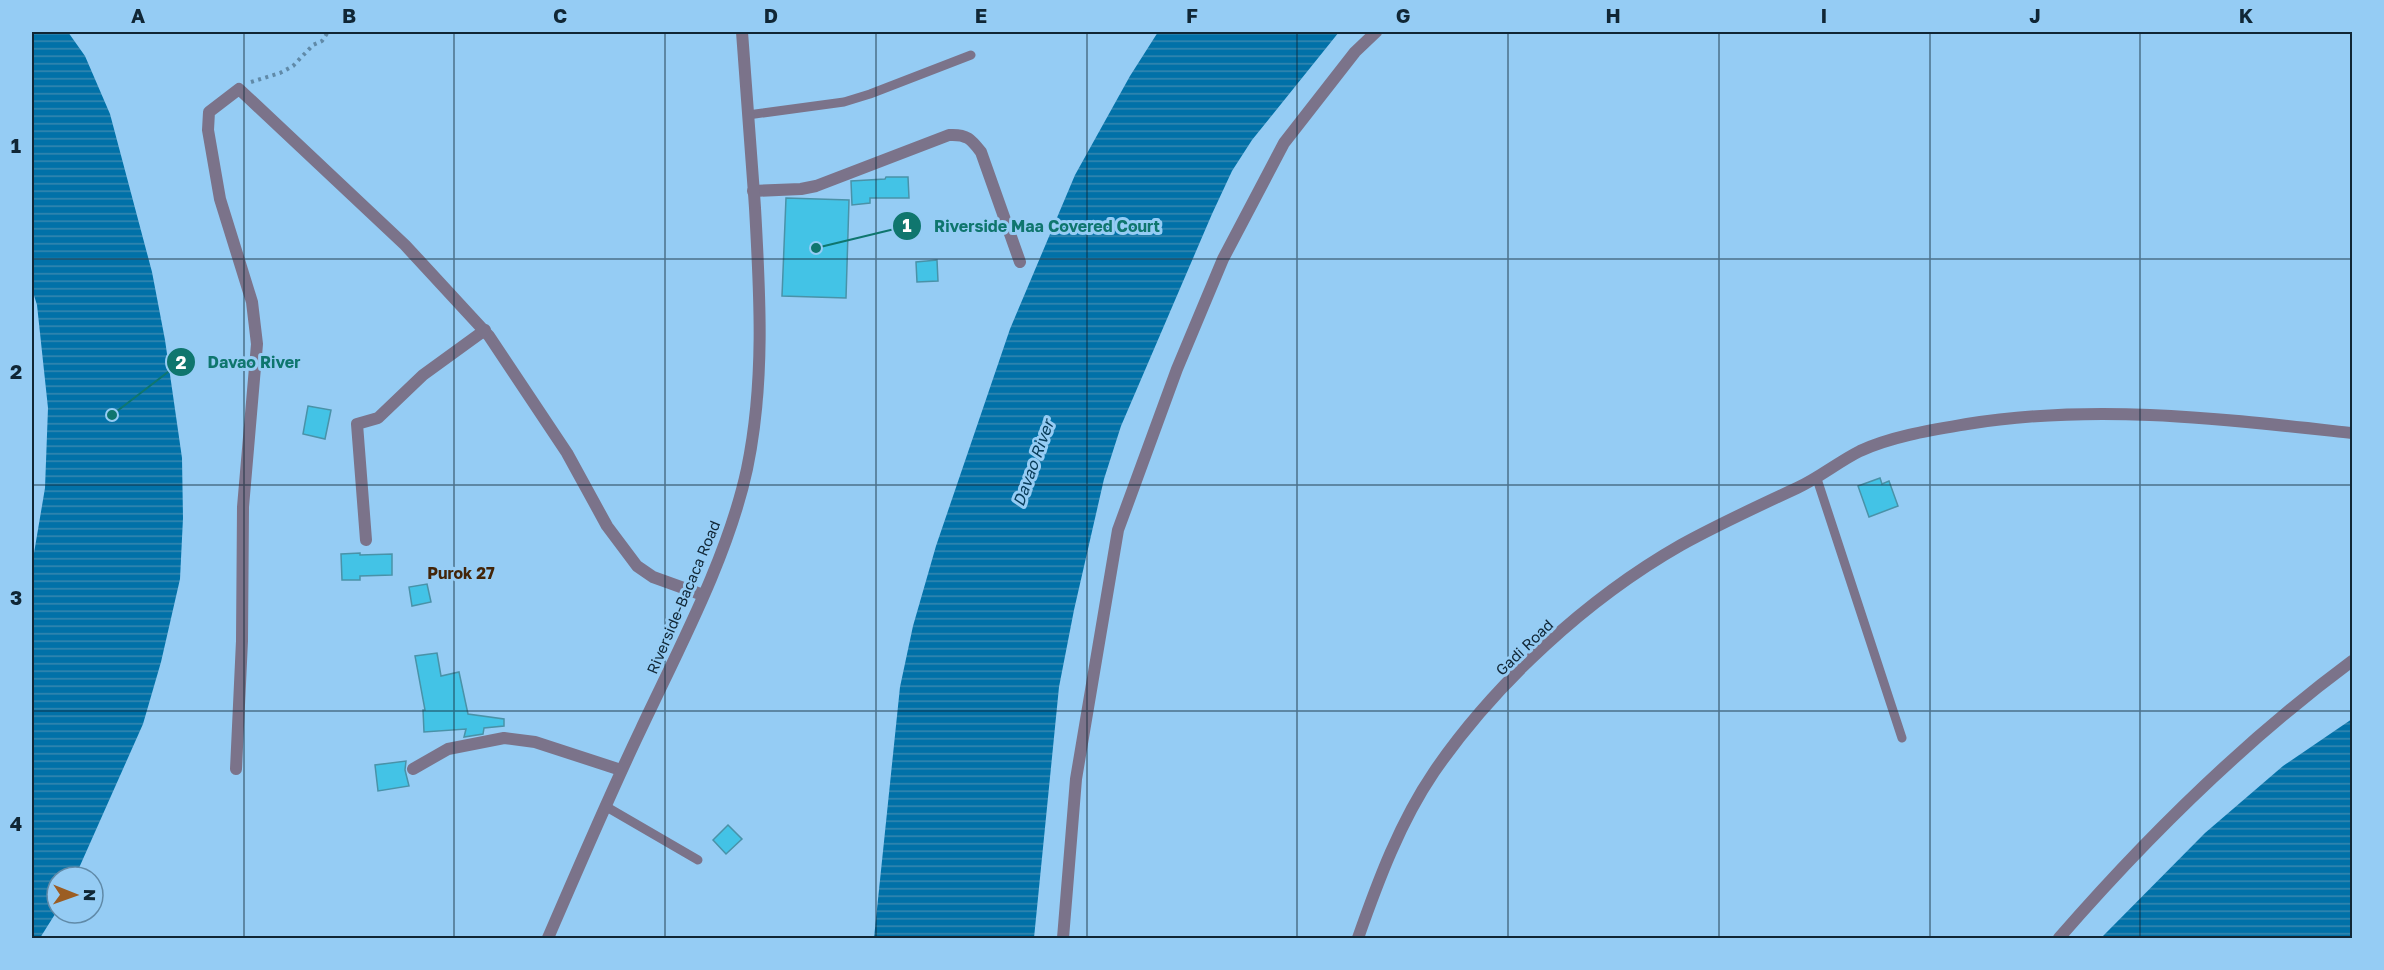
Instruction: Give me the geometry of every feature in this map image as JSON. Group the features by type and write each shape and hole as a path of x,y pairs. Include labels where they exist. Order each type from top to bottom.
{"street":[{"name":"Riverside-Bacaca Road","path":"548,939 621,770 703,595 731,525 747,470 756,418 760,351 759,266 742,32"},
{"path":"1063,939 1076,779 1118,530 1177,369 1222,259 1284,142 1355,52 1376,32"},
{"path":"236,769 242,641 243,507 257,344 252,302 220,199 208,130 209,112 239,89 405,245 485,330 567,453 607,526 637,566 663,581 703,595"},
{"path":"753,191 801,189 816,186 949,135 961,134 970,137 981,152 1020,262"},
{"path":"366,540 357,424 378,418 423,375 485,330"},
{"name":"Gadi Road","path":"1358,939 1397,837 1434,772 1480,713 1532,658 1585,612 1679,546 1816,479 1862,450 1899,438 1966,424 2019,417 2079,413 2159,414 2352,433"},
{"path":"2059,939 2091,902 2207,783 2262,733 2352,661"},
{"path":"413,769 448,749 504,738 536,742 621,770"}],"lane":[{"path":"748,115 844,102 971,55"},
{"path":"1816,479 1902,738"},
{"path":"606,806 698,860"}],"path":[{"path":"239,89 293,66 308,49 322,41 328,32"}],"water":[{"path":"32,32 68,32 85,56 110,114 152,272 165,340 182,458 183,518 180,579 161,662 143,724 80,865 45,865 45,925 48,925 40,938 32,938 32,565 45,488 48,408 37,305 32,289"},
{"path":"1158,32 1339,32 1252,140 1232,171 1121,426 1104,479 1059,687 1034,938 874,938 900,687 913,626 936,546 1010,329 1075,175 1130,76"},
{"path":"2352,719 2352,938 2101,938 2205,833 2283,766"}],"building":[{"path":"886,177 908,177 909,198 870,198 870,203 852,205 851,181 885,179"},
{"path":"786,198 849,200 846,298 782,296"},
{"path":"937,260 938,281 917,282 916,262"},
{"path":"308,406 331,410 325,439 303,434"},
{"path":"1880,478 1882,484 1889,481 1898,506 1869,517 1858,486"},
{"path":"360,553 360,555 392,554 392,575 360,576 360,580 342,580 341,554"},
{"path":"427,584 431,602 412,606 409,587"},
{"path":"437,653 441,676 459,672 468,714 504,719 504,726 484,728 483,734 464,737 466,729 424,732 423,710 425,710 415,656"},
{"path":"406,761 405,770 409,786 378,791 375,765"},
{"path":"728,825 742,839 726,854 713,840"}],"place":[{"name":"Riverside Maa Covered Court","path":"816,248"},
{"name":"Davao River","path":"112,415"}],"district":[{"name":"Purok 27","path":"461,573"}]}
